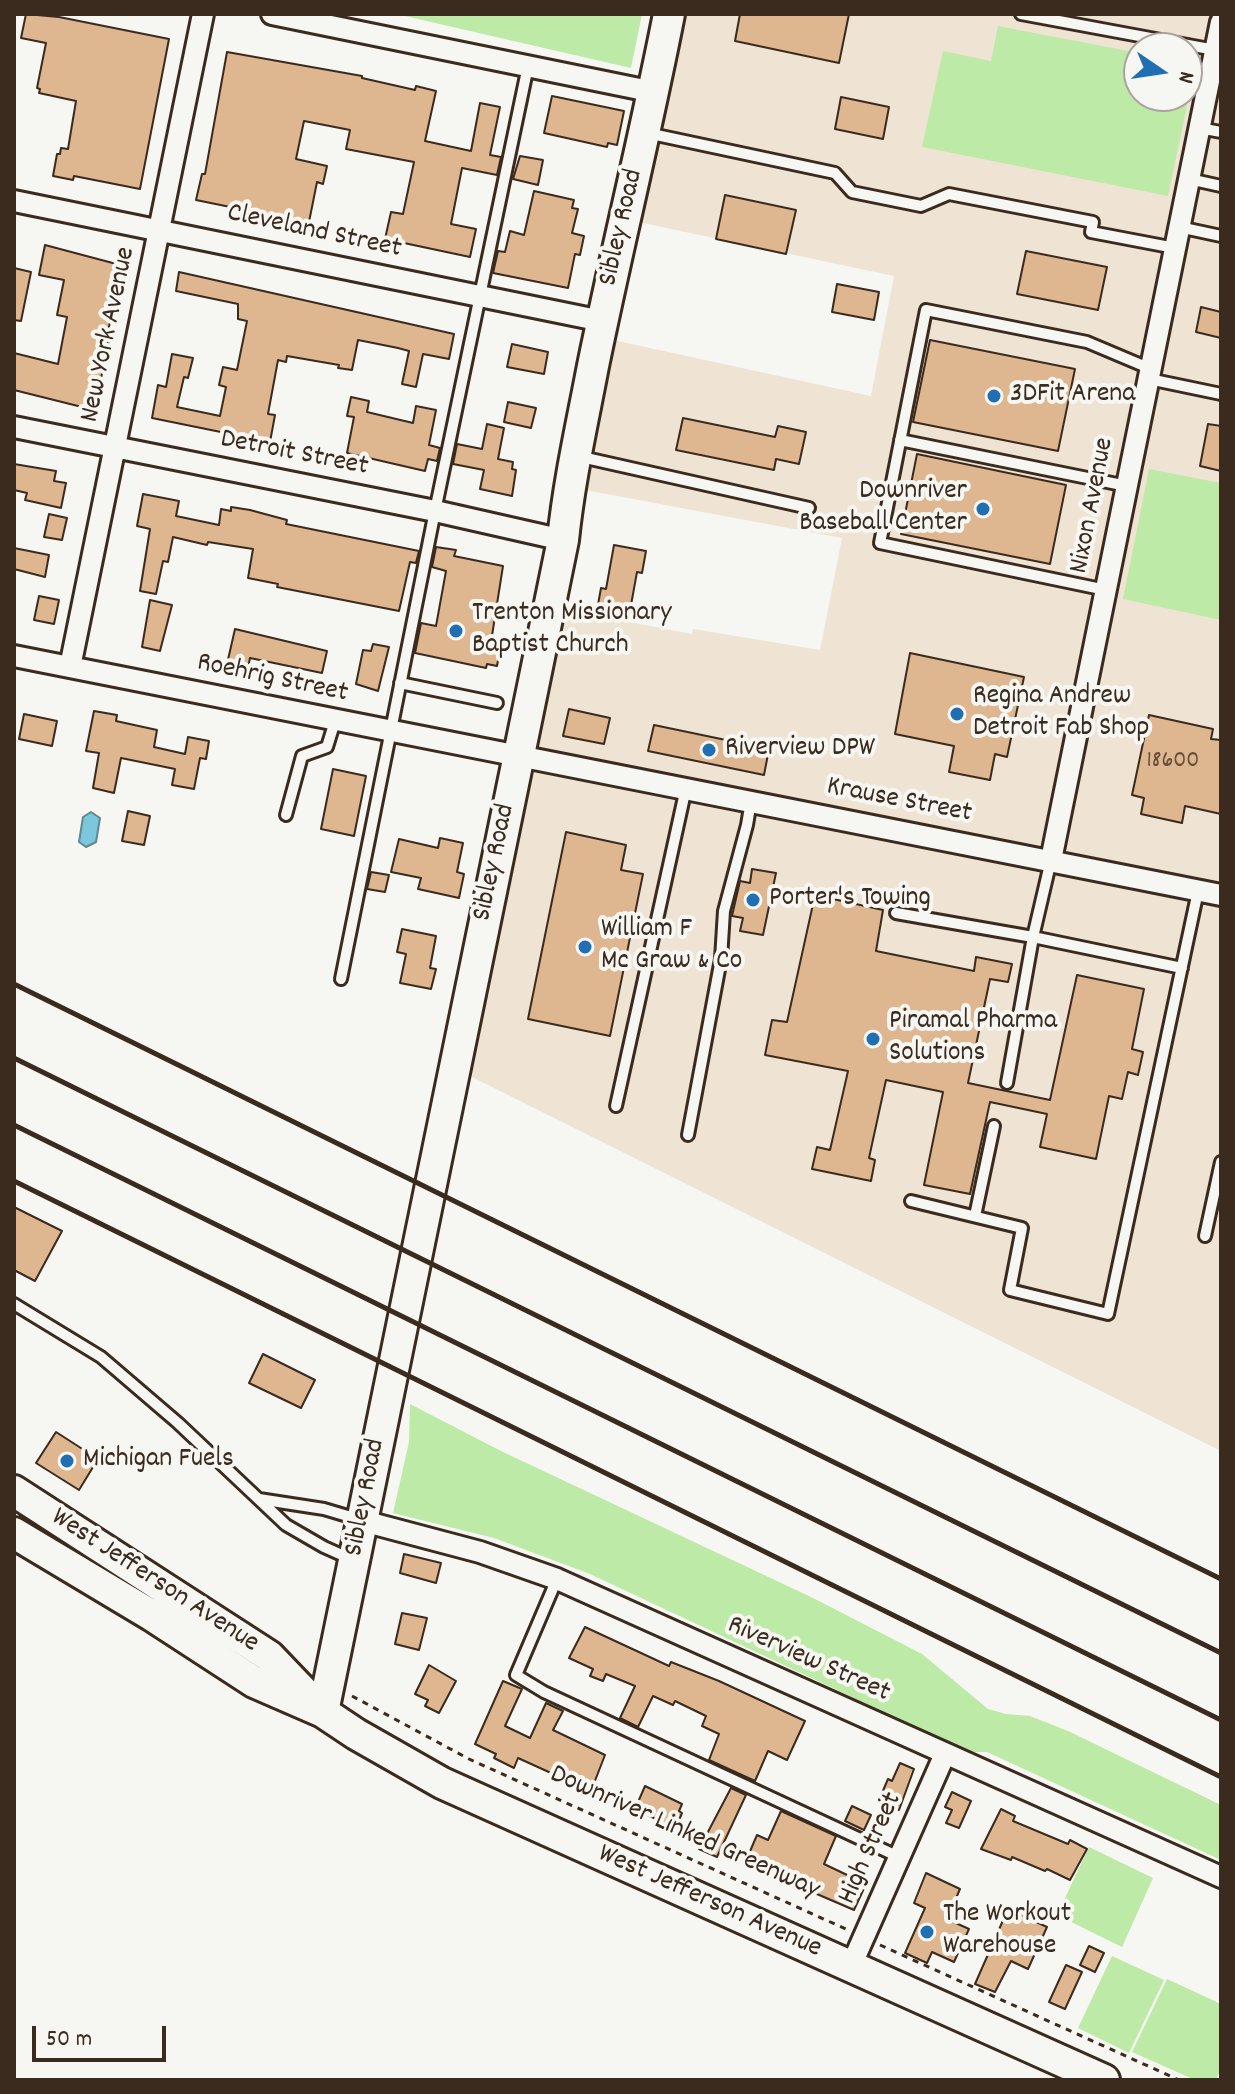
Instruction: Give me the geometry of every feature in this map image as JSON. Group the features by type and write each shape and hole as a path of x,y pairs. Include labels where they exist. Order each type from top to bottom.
{"main road":[{"name":"Sibley Road","path":"323,1712 563,540 575,455 602,321 669,14"},
{"name":"West Jefferson Avenue","path":"14,1492 269,1656 323,1712"},
{"name":"West Jefferson Avenue","path":"14,1533 151,1615 254,1682 323,1712 410,1766 476,1799 1104,2080"}],"street":[{"name":"New York Avenue","path":"70,667 203,14"},
{"path":"272,14 654,92"},
{"name":"Nixon Avenue","path":"1051,860 1221,22"},
{"name":"Cleveland Street","path":"14,201 602,321"},
{"name":"Detroit Street","path":"14,427 435,511 563,540"},
{"name":"Roehrig Street","path":"14,656 391,733 519,755"},
{"name":"Krause Street","path":"519,755 1221,895"},
{"name":"Riverview Street","path":"363,1521 480,1552 557,1579 1221,1877"},
{"name":"High Street","path":"851,1966 945,1754"}],"lane":[{"path":"1021,14 1215,50"},
{"path":"341,979 528,66"},
{"path":"1199,128 1221,132"},
{"path":"645,132 835,173 852,192 921,206 949,194 1093,222 1091,232 1177,238 1220,236"},
{"path":"1189,179 1221,186"},
{"path":"1106,590 880,543 926,310 1087,342 1150,374 1221,394"},
{"path":"900,440 1127,486"},
{"path":"575,455 809,508"},
{"path":"400,683 497,703"},
{"path":"286,815 302,756 327,747 335,721"},
{"path":"616,1106 686,788"},
{"path":"688,1135 721,959 724,911 751,801"},
{"path":"1007,1083 1033,937 1051,860"},
{"path":"911,1201 1022,1228 1010,1290 1108,1314 1198,891"},
{"path":"896,913 1182,968"},
{"path":"975,1216 994,1126"},
{"path":"1205,1236 1221,1162"},
{"path":"14,1304 101,1357 286,1525 354,1560"},
{"path":"258,1498 324,1509 363,1521"},
{"path":"557,1579 516,1675 544,1692 899,1857"}],"path":[{"name":"Downriver Linked Greenway","path":"352,1696 469,1759 1179,2080"}],"shaded area":[{"path":"669,14 1221,14 1221,1451 454,1068 545,606 692,634 693,629 820,650 842,538 569,487 599,337 871,396 894,276 624,219"}],"green space":[{"path":"396,14 642,14 631,68"},
{"path":"998,26 1123,50 1123,112 1186,112 1168,196 922,147 943,51 991,61"},
{"path":"1149,469 1221,483 1221,620 1123,599"},
{"path":"410,1404 501,1451 813,1598 922,1654 988,1709 1030,1716 1068,1731 1221,1805 1221,1860 987,1752 969,1752 590,1574 494,1538 393,1513 409,1442"},
{"path":"1089,1847 1153,1878 1122,1947 1057,1915"},
{"path":"1112,1956 1164,1980 1129,2053 1078,2028"},
{"path":"1167,1979 1221,2004 1221,2069 1216,2080 1195,2080 1132,2052"}],"water":[{"path":"91,812 100,818 96,842 86,847 79,842 83,817"}],"building":[{"path":"26,14 59,17 169,39 140,189 74,176 73,180 53,176 57,154 60,154 61,148 68,149 76,101 39,93 40,89 37,88 46,43 21,38"},
{"path":"740,14 849,14 839,63 735,41"},
{"path":"227,52 362,76 415,90 416,86 436,91 425,141 471,151 480,103 500,107 490,155 501,157 497,175 462,168 451,224 476,229 470,257 385,239 391,212 403,214 414,162 346,149 350,130 304,121 296,159 327,166 323,184 317,182 308,227 288,223 289,219 196,200 202,174 205,174"},
{"path":"552,96 624,111 617,145 608,143 607,147 544,133"},
{"path":"841,97 889,107 883,139 835,129"},
{"path":"520,156 543,160 538,185 513,179"},
{"path":"534,191 574,200 572,208 578,209 572,233 584,236 580,255 575,254 568,288 493,273 498,251 505,252 510,231 524,235"},
{"path":"725,195 796,210 786,254 716,239"},
{"path":"45,245 124,266 119,292 116,291 94,410 14,390 14,353 58,364 67,317 57,315 64,280 39,275"},
{"path":"1026,251 1107,267 1098,310 1017,294"},
{"path":"14,268 31,272 21,321 14,320"},
{"path":"179,272 454,334 449,359 423,354 416,387 402,384 409,351 358,340 352,370 287,356 286,362 278,360 268,414 275,415 270,442 152,418 158,385 166,387 172,354 193,358 188,378 184,377 177,407 220,416 226,387 219,385 223,367 237,370 247,321 238,319 238,304 176,291"},
{"path":"837,284 879,292 874,320 832,312"},
{"path":"1201,307 1221,312 1221,338 1196,332"},
{"name":"3DFit Arena","path":"930,340 1075,369 1058,451 913,422"},
{"path":"512,344 548,352 544,374 507,367"},
{"path":"351,397 369,401 367,412 413,423 416,406 436,410 429,445 440,448 437,461 428,459 425,471 347,453 354,417 347,416"},
{"path":"508,402 536,408 531,428 504,422"},
{"path":"683,418 775,437 778,426 806,432 799,464 776,459 774,470 676,450"},
{"path":"487,424 504,428 498,459 513,462 512,469 516,470 512,496 480,489 484,470 453,464 457,444 482,449"},
{"path":"1208,424 1221,426 1221,471 1200,466"},
{"name":"Downriver Baseball Center","path":"917,454 1066,485 1050,564 901,534"},
{"path":"14,464 56,471 54,481 66,483 61,508 25,500 27,493 14,490"},
{"path":"143,494 179,501 176,516 219,525 221,509 231,511 231,507 287,520 286,524 419,551 416,563 410,562 399,611 277,587 278,584 248,578 253,549 208,542 207,545 173,537 168,562 163,561 156,594 140,591 150,529 137,526"},
{"path":"49,514 67,518 62,540 44,537"},
{"path":"614,545 646,551 642,573 637,572 629,616 597,610 601,588 606,589"},
{"name":"Trenton Missionary Baptist Church","path":"436,547 456,550 454,556 503,566 491,642 501,644 497,666 487,664 486,668 415,653 421,623 436,626 446,571 432,567"},
{"path":"14,548 49,555 45,577 14,569"},
{"path":"39,596 59,600 54,624 34,620"},
{"path":"150,600 172,605 160,651 142,647"},
{"path":"235,629 327,651 322,673 250,658 248,668 227,664"},
{"path":"373,644 389,647 378,691 356,684 363,650 371,651"},
{"name":"Regina Andrew Detroit Fab Shop","path":"910,653 1024,677 1007,757 995,754 990,780 949,772 954,746 895,734"},
{"path":"569,709 610,718 604,744 563,736"},
{"path":"94,711 117,715 116,721 157,730 154,747 185,754 188,737 209,741 206,759 200,758 194,789 172,785 175,769 121,758 114,793 93,788 99,753 86,751"},
{"path":"24,714 57,721 52,746 19,739"},
{"path":"1149,715 1213,729 1211,739 1221,740 1221,814 1185,806 1182,823 1141,814 1144,798 1132,795"},
{"name":"Riverview DPW","path":"654,725 769,749 764,775 648,751"},
{"path":"333,769 366,776 354,836 321,829"},
{"path":"128,811 150,816 144,845 122,841"},
{"name":"William F Mc Graw & Co","path":"566,832 626,845 621,870 643,874 610,1036 528,1019"},
{"path":"440,838 463,843 457,872 464,874 459,898 418,889 421,878 391,872 399,839 438,848"},
{"name":"Porter's Towing","path":"752,869 776,873 763,935 740,931 743,918 732,916 740,881 750,883"},
{"path":"371,872 389,875 385,892 367,889"},
{"name":"Piramal Pharma Solutions","path":"815,895 883,910 876,951 974,971 976,957 1012,964 1008,982 990,979 968,1083 1050,1100 1077,975 1144,989 1132,1049 1143,1052 1138,1075 1128,1072 1122,1099 1109,1096 1096,1159 1040,1147 1047,1114 990,1102 970,1194 924,1185 943,1092 886,1080 869,1158 875,1160 871,1181 812,1169 817,1147 830,1150 848,1071 765,1055 772,1020 787,1022"},
{"path":"402,929 436,936 430,968 436,969 431,989 400,983 406,954 397,952"},
{"path":"14,1207 62,1231 35,1281 14,1270"},
{"path":"263,1354 315,1380 301,1408 249,1383"},
{"name":"Michigan Fuels","path":"56,1432 98,1459 79,1490 36,1463"},
{"path":"404,1554 441,1563 436,1583 400,1573"},
{"path":"402,1613 427,1618 419,1650 395,1644"},
{"path":"585,1627 669,1666 671,1662 719,1681 805,1721 787,1760 768,1751 755,1781 709,1760 719,1734 702,1726 706,1716 675,1701 673,1705 653,1696 638,1727 620,1718 635,1686 606,1674 603,1681 590,1676 593,1669 569,1658"},
{"path":"429,1665 456,1681 439,1713 425,1706 428,1700 415,1694"},
{"path":"503,1681 522,1689 505,1726 530,1738 546,1703 563,1711 553,1730 605,1755 591,1791 576,1784 578,1780 553,1769 551,1773 518,1758 514,1768 494,1758 496,1754 475,1744"},
{"path":"900,1763 914,1769 899,1810 879,1800 888,1779 892,1781"},
{"path":"645,1786 682,1804 679,1811 682,1813 673,1835 655,1828 658,1820 635,1809"},
{"path":"731,1788 746,1795 717,1857 699,1849"},
{"path":"952,1792 971,1801 959,1828 946,1823 952,1810 945,1807"},
{"path":"852,1806 871,1815 864,1830 845,1821"},
{"path":"1001,1809 1015,1816 1013,1821 1068,1844 1070,1840 1087,1849 1070,1880 1047,1869 1045,1871 1012,1857 1011,1860 981,1849"},
{"path":"781,1811 836,1836 824,1864 866,1884 854,1910 745,1863 757,1835 768,1840"},
{"name":"The Workout Warehouse","path":"926,1873 960,1889 947,1919 969,1929 954,1962 932,1952 927,1963 905,1953 925,1908 914,1903"},
{"path":"1008,1909 1047,1927 1028,1969 1011,1961 995,1992 975,1984"},
{"path":"1089,1946 1104,1953 1095,1972 1080,1965"},
{"path":"1066,1965 1082,1972 1065,2009 1049,2002"}],"railway":[{"path":"14,984 1221,1579"},
{"path":"14,1058 1221,1653"},
{"path":"14,1125 1221,1720"},
{"path":"14,1181 1221,1777"}],"place":[{"name":"3DFit Arena","path":"994,396"},
{"name":"Downriver Baseball Center","path":"983,509"},
{"name":"Trenton Missionary Baptist Church","path":"456,631"},
{"name":"Regina Andrew Detroit Fab Shop","path":"957,714"},
{"name":"Riverview DPW","path":"709,750"},
{"name":"Porter's Towing","path":"753,900"},
{"name":"William F Mc Graw & Co","path":"585,947"},
{"name":"Piramal Pharma Solutions","path":"873,1039"},
{"name":"Michigan Fuels","path":"67,1461"},
{"name":"The Workout Warehouse","path":"927,1932"}]}
